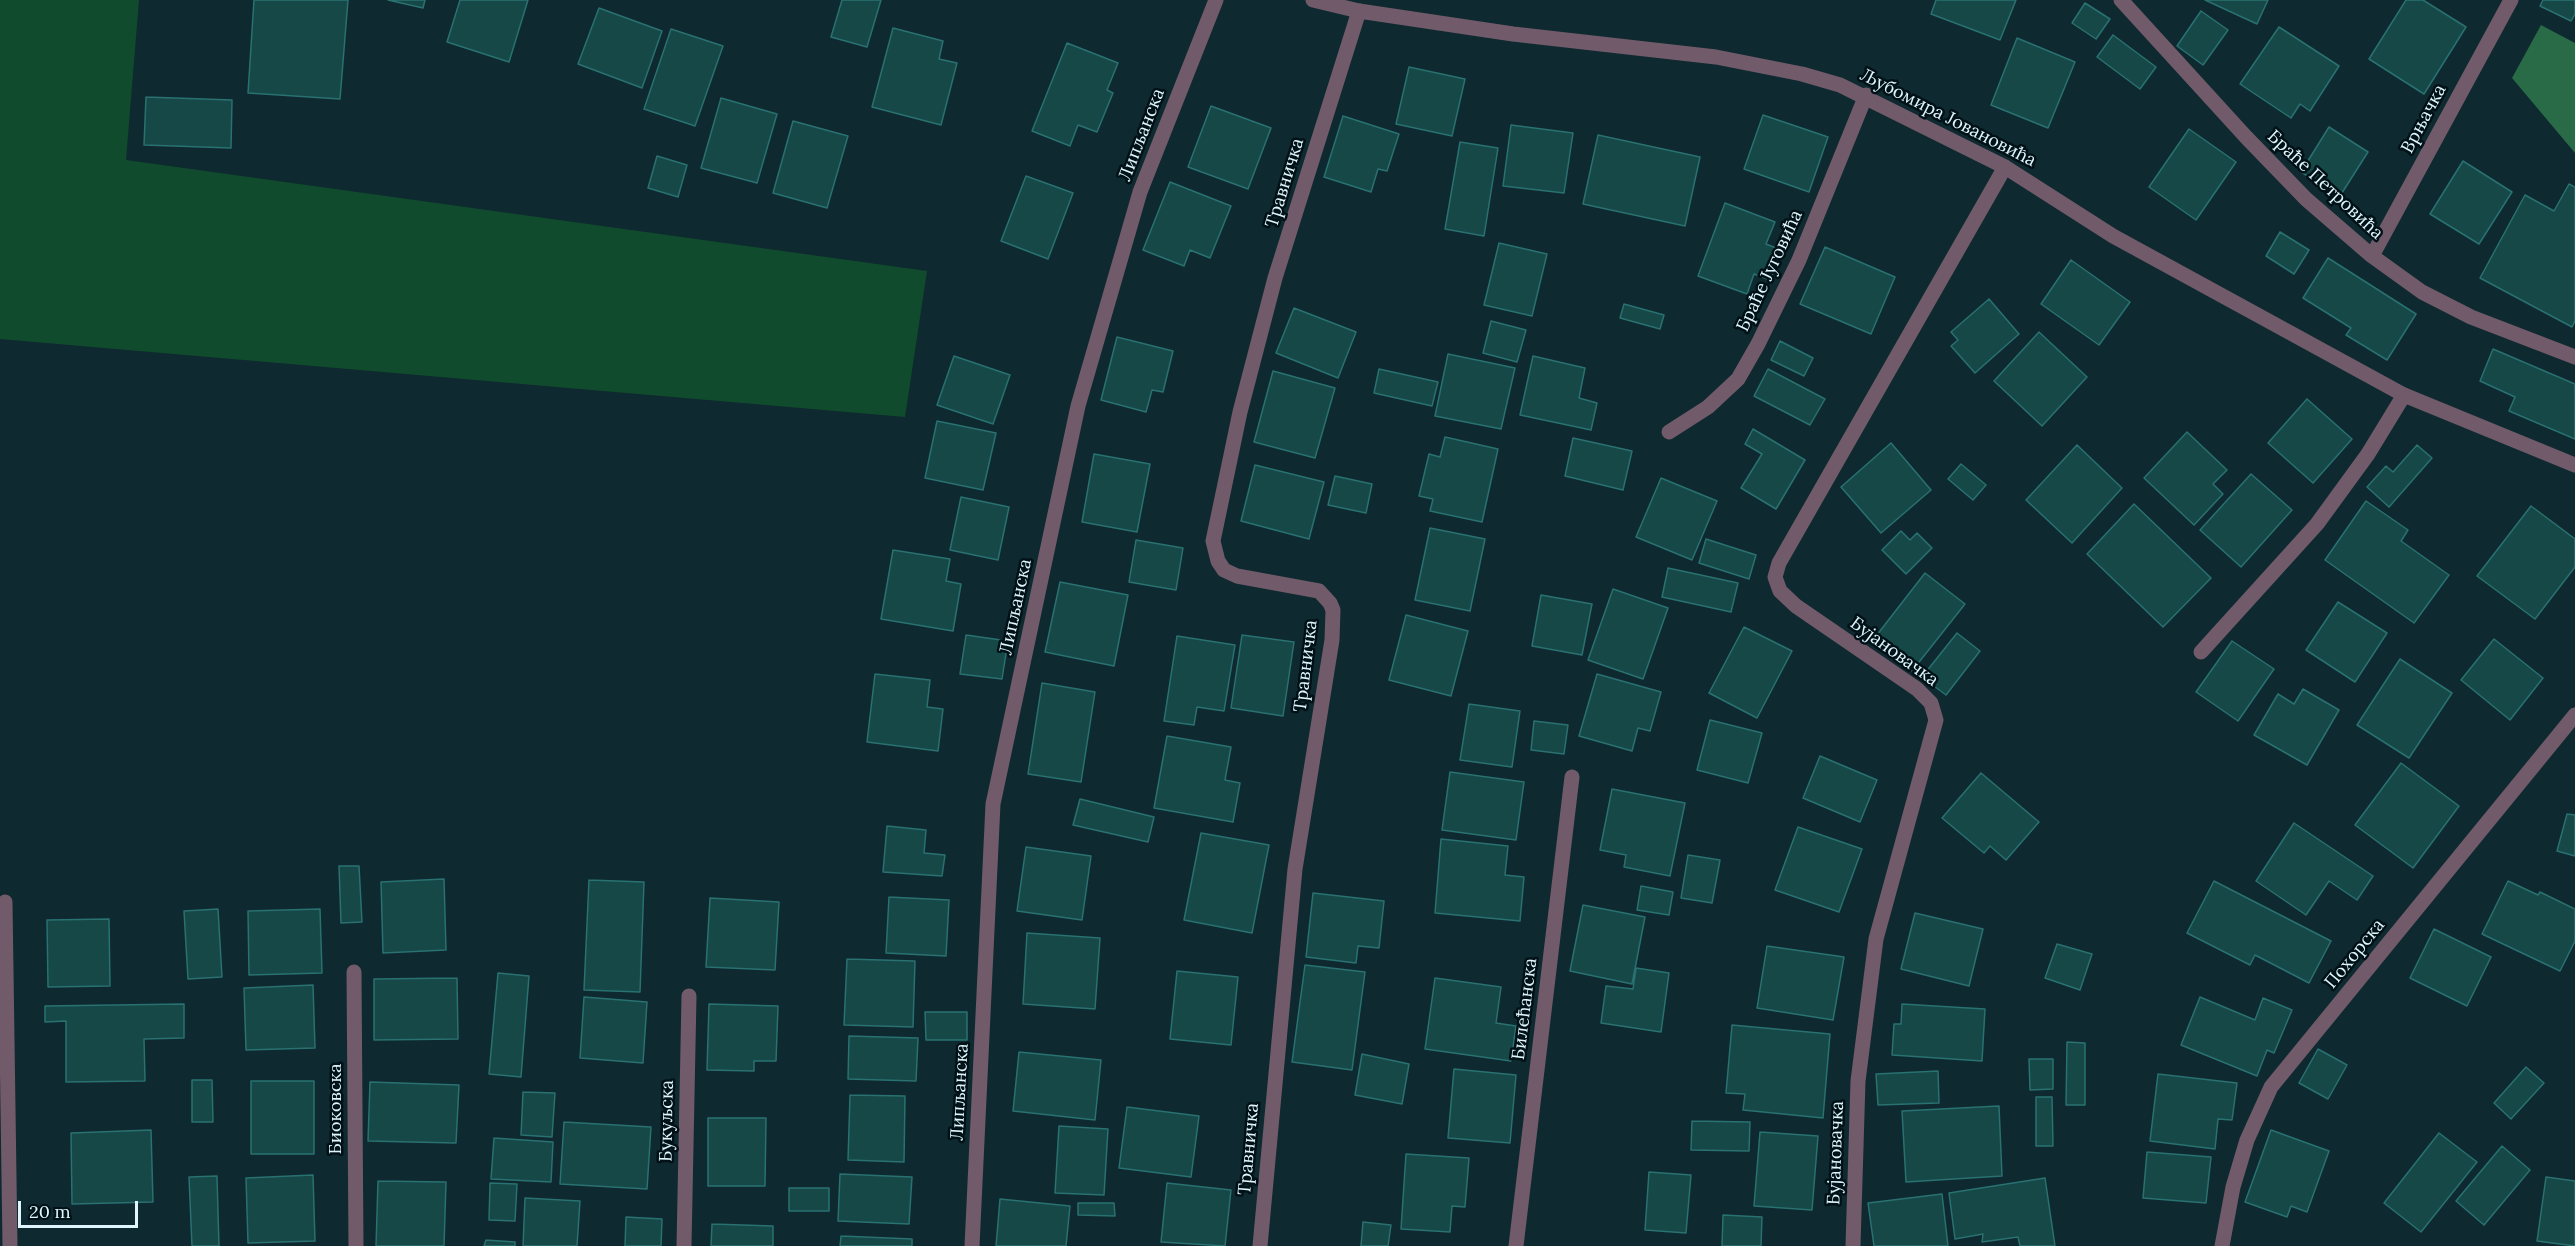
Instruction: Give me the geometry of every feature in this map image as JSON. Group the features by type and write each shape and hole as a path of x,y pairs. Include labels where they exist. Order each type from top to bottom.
{"street":[{"name":"Липљанска","path":"972,1246 993,804 1078,406 1140,192 1216,0"},
{"name":"Љубомира Јовановића","path":"1313,0 1359,11 1513,34 1716,57 1802,74 1840,85 1866,95 2006,167 2113,236 2404,395 2575,465"},
{"name":"Браће Петровића","path":"2121,0 2306,199 2372,256 2422,292 2471,317 2575,357"},
{"name":"Врњачка","path":"2372,256 2511,0"},
{"name":"Травничка","path":"1260,1246 1295,869 1332,640 1333,610 1319,591 1237,576 1224,570 1218,561 1213,541 1240,412 1275,278 1359,11"},
{"name":"Браће Југовића","path":"1669,432 1708,407 1738,379 1799,260 1866,95"},
{"name":"Бујановачка","path":"1853,1246 1858,1081 1876,939 1936,720 1931,703 1917,689 1796,606 1780,591 1775,577 1779,563 2006,167"},
{"path":"2200,652 2317,525 2368,454 2404,395"},
{"name":"Похорска","path":"2222,1246 2233,1187 2247,1140 2271,1087 2575,715"},
{"name":"Билећанска","path":"1516,1246 1572,777"},
{"path":"5,902 10,1246"},
{"name":"Биоковска","path":"354,972 356,1246"},
{"name":"Букуљска","path":"684,1246 689,996"}],"green space":[{"path":"0,0 139,0 126,160 927,271 905,417 0,339"},
{"path":"2541,25 2575,43 2575,153 2512,78"}],"building":[{"path":"254,0 348,0 340,99 248,93"},
{"path":"388,0 425,0 423,8"},
{"path":"460,0 528,0 509,62 447,42"},
{"path":"842,0 881,0 867,47 831,37"},
{"path":"1936,0 2016,0 2000,40 1931,14"},
{"path":"2205,0 2268,0 2257,24"},
{"path":"2406,0 2423,0 2466,27 2424,94 2369,59"},
{"path":"2543,0 2575,0 2575,14 2571,21 2540,6"},
{"path":"2085,3 2110,19 2096,39 2072,23"},
{"path":"599,8 662,31 642,88 578,64"},
{"path":"2201,11 2228,30 2203,65 2177,46"},
{"path":"2279,27 2339,66 2310,111 2300,104 2291,118 2240,84"},
{"path":"893,28 943,41 939,59 957,63 941,125 872,107"},
{"path":"671,29 723,46 695,126 644,109"},
{"path":"2113,35 2156,67 2140,89 2097,57"},
{"path":"2017,38 2075,62 2048,128 1991,105"},
{"path":"1067,43 1118,63 1107,90 1113,93 1097,132 1078,125 1070,146 1032,131"},
{"path":"1409,67 1465,79 1452,136 1396,124"},
{"path":"146,97 232,100 231,148 144,145"},
{"path":"721,98 777,114 757,183 701,168"},
{"path":"1211,106 1271,128 1248,189 1188,167"},
{"path":"1763,115 1828,137 1809,192 1744,169"},
{"path":"1343,116 1399,134 1387,171 1378,169 1371,192 1324,177"},
{"path":"793,121 848,136 827,208 773,193"},
{"path":"1511,125 1573,133 1564,193 1503,186"},
{"path":"2329,127 2368,152 2340,196 2301,172"},
{"path":"2189,129 2236,162 2196,220 2149,187"},
{"path":"1598,135 1700,157 1685,226 1583,204"},
{"path":"1460,142 1498,148 1484,236 1445,229"},
{"path":"657,156 687,165 678,197 648,188"},
{"path":"2463,161 2512,192 2479,244 2430,214"},
{"path":"1026,176 1073,193 1048,259 1001,241"},
{"path":"1170,182 1231,206 1210,258 1190,250 1184,266 1143,250"},
{"path":"2569,184 2575,187 2575,321 2572,327 2480,278 2525,195 2554,211"},
{"path":"1725,203 1775,222 1766,244 1781,250 1770,280 1754,274 1747,294 1698,276"},
{"path":"2280,232 2309,250 2294,274 2266,256"},
{"path":"1499,243 1547,254 1532,316 1484,305"},
{"path":"1825,247 1895,277 1871,334 1800,304"},
{"path":"2328,258 2416,314 2387,360 2346,335 2351,328 2303,298"},
{"path":"2071,260 2130,302 2099,345 2041,304"},
{"path":"1989,299 2019,334 1975,373 1951,346 1958,340 1951,332"},
{"path":"1624,304 1664,315 1660,329 1620,318"},
{"path":"1294,308 1356,332 1338,378 1276,353"},
{"path":"1491,321 1526,330 1517,362 1483,353"},
{"path":"2039,332 2087,377 2042,426 1994,381"},
{"path":"1117,337 1173,351 1163,392 1152,390 1146,412 1101,400"},
{"path":"1780,341 1813,358 1804,376 1771,360"},
{"path":"2493,349 2575,384 2575,439 2509,411 2515,397 2480,381"},
{"path":"1448,354 1515,368 1501,429 1435,416"},
{"path":"954,356 1010,375 993,424 937,405"},
{"path":"1533,356 1585,368 1579,398 1597,403 1591,430 1520,415"},
{"path":"1379,369 1438,382 1432,406 1374,393"},
{"path":"1768,369 1825,399 1810,425 1754,396"},
{"path":"1273,371 1335,388 1315,458 1254,442"},
{"path":"2307,399 2352,439 2313,483 2268,443"},
{"path":"937,421 996,433 983,490 925,478"},
{"path":"1753,429 1805,460 1776,509 1741,488 1762,454 1745,444"},
{"path":"2187,432 2227,470 2213,484 2223,494 2194,525 2144,478"},
{"path":"1445,437 1498,449 1482,522 1430,511 1433,499 1419,496 1429,454 1440,457"},
{"path":"1573,438 1632,451 1623,490 1565,476"},
{"path":"1891,443 1931,490 1881,533 1841,487"},
{"path":"2077,445 2122,488 2072,543 2026,500"},
{"path":"2417,445 2432,458 2389,507 2367,487 2386,466 2393,472"},
{"path":"1094,454 1150,464 1137,532 1082,522"},
{"path":"1961,464 1986,485 1973,500 1948,479"},
{"path":"1255,465 1324,482 1309,539 1241,521"},
{"path":"2251,474 2292,510 2241,567 2200,530"},
{"path":"1335,476 1372,484 1366,513 1328,505"},
{"path":"1661,478 1717,501 1692,560 1636,537"},
{"path":"961,497 1009,507 998,560 950,550"},
{"path":"2366,501 2408,530 2401,541 2449,575 2414,623 2325,560"},
{"path":"2134,504 2211,578 2163,627 2087,554"},
{"path":"2531,506 2575,539 2575,567 2535,619 2477,576"},
{"path":"1430,528 1485,539 1470,611 1415,600"},
{"path":"1901,531 1910,540 1917,533 1932,548 1906,574 1882,550"},
{"path":"1706,539 1756,555 1749,579 1699,563"},
{"path":"1136,540 1183,548 1176,590 1129,582"},
{"path":"893,550 950,559 946,581 961,584 953,631 881,619"},
{"path":"1668,568 1738,583 1731,612 1662,597"},
{"path":"1925,573 1965,604 1912,671 1873,640"},
{"path":"1060,582 1128,595 1114,666 1045,652"},
{"path":"1613,589 1668,608 1643,679 1588,660"},
{"path":"1541,595 1592,604 1582,655 1532,646"},
{"path":"2338,602 2387,633 2355,682 2306,650"},
{"path":"1406,615 1468,631 1451,696 1389,680"},
{"path":"1744,627 1792,651 1757,718 1709,693"},
{"path":"1957,633 1980,651 1946,695 1922,677"},
{"path":"966,635 1008,641 1002,679 960,674"},
{"path":"1242,635 1294,642 1283,716 1231,708"},
{"path":"1177,636 1235,645 1224,711 1197,707 1194,725 1164,721"},
{"path":"2494,639 2543,678 2510,720 2461,680"},
{"path":"2232,641 2274,669 2238,721 2196,692"},
{"path":"2400,659 2452,693 2409,758 2357,725"},
{"path":"875,674 930,680 927,707 943,709 938,751 867,742"},
{"path":"1597,674 1661,692 1650,731 1638,728 1632,751 1579,736"},
{"path":"1042,683 1095,692 1081,782 1028,774"},
{"path":"2303,689 2339,710 2307,765 2254,735 2278,694 2294,704"},
{"path":"1469,704 1520,711 1512,767 1460,760"},
{"path":"1710,720 1762,733 1748,783 1697,770"},
{"path":"1534,721 1568,725 1564,754 1531,750"},
{"path":"1167,736 1231,747 1225,780 1240,783 1233,822 1154,808"},
{"path":"1820,756 1877,780 1860,822 1803,798"},
{"path":"2401,763 2459,806 2413,868 2355,825"},
{"path":"1450,772 1524,782 1516,840 1442,830"},
{"path":"1981,773 2039,822 2006,860 1990,846 1984,853 1942,818"},
{"path":"1612,789 1685,803 1670,876 1624,867 1626,855 1600,850"},
{"path":"1080,799 1154,817 1148,842 1073,825"},
{"path":"2567,814 2575,815 2575,856 2557,851"},
{"path":"2294,823 2373,876 2357,900 2329,881 2306,915 2256,881"},
{"path":"887,826 926,830 924,853 945,855 942,876 883,872"},
{"path":"1798,827 1862,849 1839,912 1775,890"},
{"path":"1201,833 1269,845 1252,933 1184,920"},
{"path":"1441,839 1508,846 1505,875 1524,877 1520,921 1435,913"},
{"path":"1026,847 1091,856 1082,920 1017,911"},
{"path":"1688,855 1720,860 1712,903 1681,898"},
{"path":"339,866 359,866 362,922 341,923"},
{"path":"444,879 446,950 383,953 381,882"},
{"path":"589,880 644,882 640,992 584,990"},
{"path":"2214,881 2331,941 2309,983 2255,955 2250,965 2187,933"},
{"path":"2508,881 2538,895 2540,892 2575,909 2575,941 2560,971 2482,934"},
{"path":"1641,886 1673,892 1669,915 1637,910"},
{"path":"1313,893 1384,901 1379,948 1358,946 1356,963 1306,957"},
{"path":"889,897 949,900 946,956 886,953"},
{"path":"710,898 779,902 775,970 706,967"},
{"path":"1583,905 1645,917 1632,984 1570,971"},
{"path":"218,909 222,977 188,979 184,911"},
{"path":"320,909 322,973 249,975 248,911"},
{"path":"1915,913 1983,929 1969,986 1901,969"},
{"path":"109,919 110,986 48,987 47,920"},
{"path":"2434,929 2491,957 2467,1006 2410,978"},
{"path":"1027,933 1100,938 1095,1009 1023,1004"},
{"path":"2057,944 2092,954 2080,990 2045,978"},
{"path":"1767,946 1844,957 1833,1020 1757,1008"},
{"path":"847,959 915,961 913,1027 844,1025"},
{"path":"1305,965 1365,972 1352,1070 1292,1062"},
{"path":"1636,968 1669,973 1661,1032 1601,1023 1606,986 1633,989"},
{"path":"1177,971 1238,977 1231,1045 1170,1039"},
{"path":"498,973 529,976 521,1077 489,1074"},
{"path":"457,978 458,1039 374,1040 374,979"},
{"path":"1435,978 1501,987 1496,1023 1516,1026 1511,1061 1425,1049"},
{"path":"313,985 315,1048 246,1050 244,988"},
{"path":"584,997 647,1002 643,1063 580,1058"},
{"path":"2200,997 2255,1020 2263,998 2292,1010 2274,1053 2267,1050 2257,1076 2181,1045"},
{"path":"184,1004 184,1038 144,1039 145,1081 66,1082 66,1021 45,1022 45,1006"},
{"path":"709,1004 778,1006 776,1061 754,1061 754,1071 707,1070"},
{"path":"1902,1004 1985,1009 1982,1061 1892,1055 1894,1024 1901,1024"},
{"path":"925,1012 967,1012 967,1040 926,1040"},
{"path":"1732,1025 1830,1034 1823,1118 1743,1110 1745,1094 1726,1093"},
{"path":"849,1036 918,1038 916,1081 848,1079"},
{"path":"2067,1042 2085,1043 2085,1105 2066,1105"},
{"path":"2318,1049 2347,1065 2328,1099 2299,1083"},
{"path":"1019,1052 1101,1060 1095,1120 1013,1111"},
{"path":"1362,1054 1409,1064 1402,1104 1355,1095"},
{"path":"2029,1059 2053,1059 2053,1089 2030,1090"},
{"path":"2526,1067 2544,1083 2511,1119 2494,1103"},
{"path":"1454,1069 1516,1075 1510,1143 1448,1138"},
{"path":"1938,1071 1939,1103 1878,1105 1876,1074"},
{"path":"2158,1074 2237,1083 2232,1120 2218,1119 2215,1149 2150,1141"},
{"path":"192,1080 212,1080 213,1122 192,1122"},
{"path":"251,1081 314,1081 314,1154 251,1154"},
{"path":"370,1082 459,1085 456,1143 368,1141"},
{"path":"523,1092 555,1093 552,1137 521,1135"},
{"path":"850,1095 905,1096 904,1162 848,1160"},
{"path":"2036,1097 2052,1097 2053,1146 2036,1146"},
{"path":"1999,1106 2002,1176 1906,1182 1902,1111"},
{"path":"1127,1107 1199,1116 1191,1177 1119,1168"},
{"path":"708,1118 766,1118 765,1186 708,1186"},
{"path":"1692,1121 1750,1122 1749,1151 1691,1150"},
{"path":"564,1122 651,1127 647,1189 560,1184"},
{"path":"1059,1126 1108,1129 1104,1195 1055,1193"},
{"path":"151,1130 153,1202 72,1204 71,1133"},
{"path":"2271,1130 2329,1151 2307,1212 2291,1206 2287,1217 2245,1202"},
{"path":"1760,1132 1818,1136 1812,1210 1754,1206"},
{"path":"2439,1133 2477,1162 2421,1232 2384,1203"},
{"path":"494,1138 553,1142 551,1182 491,1179"},
{"path":"2502,1146 2530,1170 2484,1225 2456,1201"},
{"path":"2147,1152 2211,1157 2206,1203 2143,1198"},
{"path":"1406,1154 1469,1158 1465,1207 1452,1206 1450,1232 1401,1229"},
{"path":"1649,1172 1691,1175 1686,1233 1645,1230"},
{"path":"840,1174 912,1177 909,1224 838,1221"},
{"path":"313,1175 315,1241 248,1243 246,1178"},
{"path":"217,1176 219,1246 192,1246 189,1177"},
{"path":"2546,1177 2575,1181 2575,1246 2537,1241"},
{"path":"2045,1178 2055,1246 2020,1246 2018,1237 1982,1242 1983,1234 1955,1239 1949,1193"},
{"path":"378,1181 446,1182 444,1246 376,1246"},
{"path":"490,1183 517,1184 515,1221 489,1220"},
{"path":"1167,1183 1231,1190 1225,1246 1161,1242"},
{"path":"789,1188 829,1188 829,1211 789,1211"},
{"path":"1942,1194 1948,1246 1874,1246 1868,1203"},
{"path":"525,1198 580,1201 577,1246 523,1246"},
{"path":"1000,1199 1070,1206 1066,1246 996,1246"},
{"path":"1078,1203 1114,1203 1115,1216 1078,1215"},
{"path":"1723,1215 1762,1217 1761,1246 1722,1246"},
{"path":"626,1217 662,1219 661,1246 625,1246"},
{"path":"1363,1222 1391,1225 1388,1246 1361,1246"},
{"path":"712,1224 773,1226 773,1246 711,1246"},
{"path":"841,1236 912,1239 912,1246 840,1246"},
{"path":"486,1240 515,1242 515,1246 484,1246"}]}
